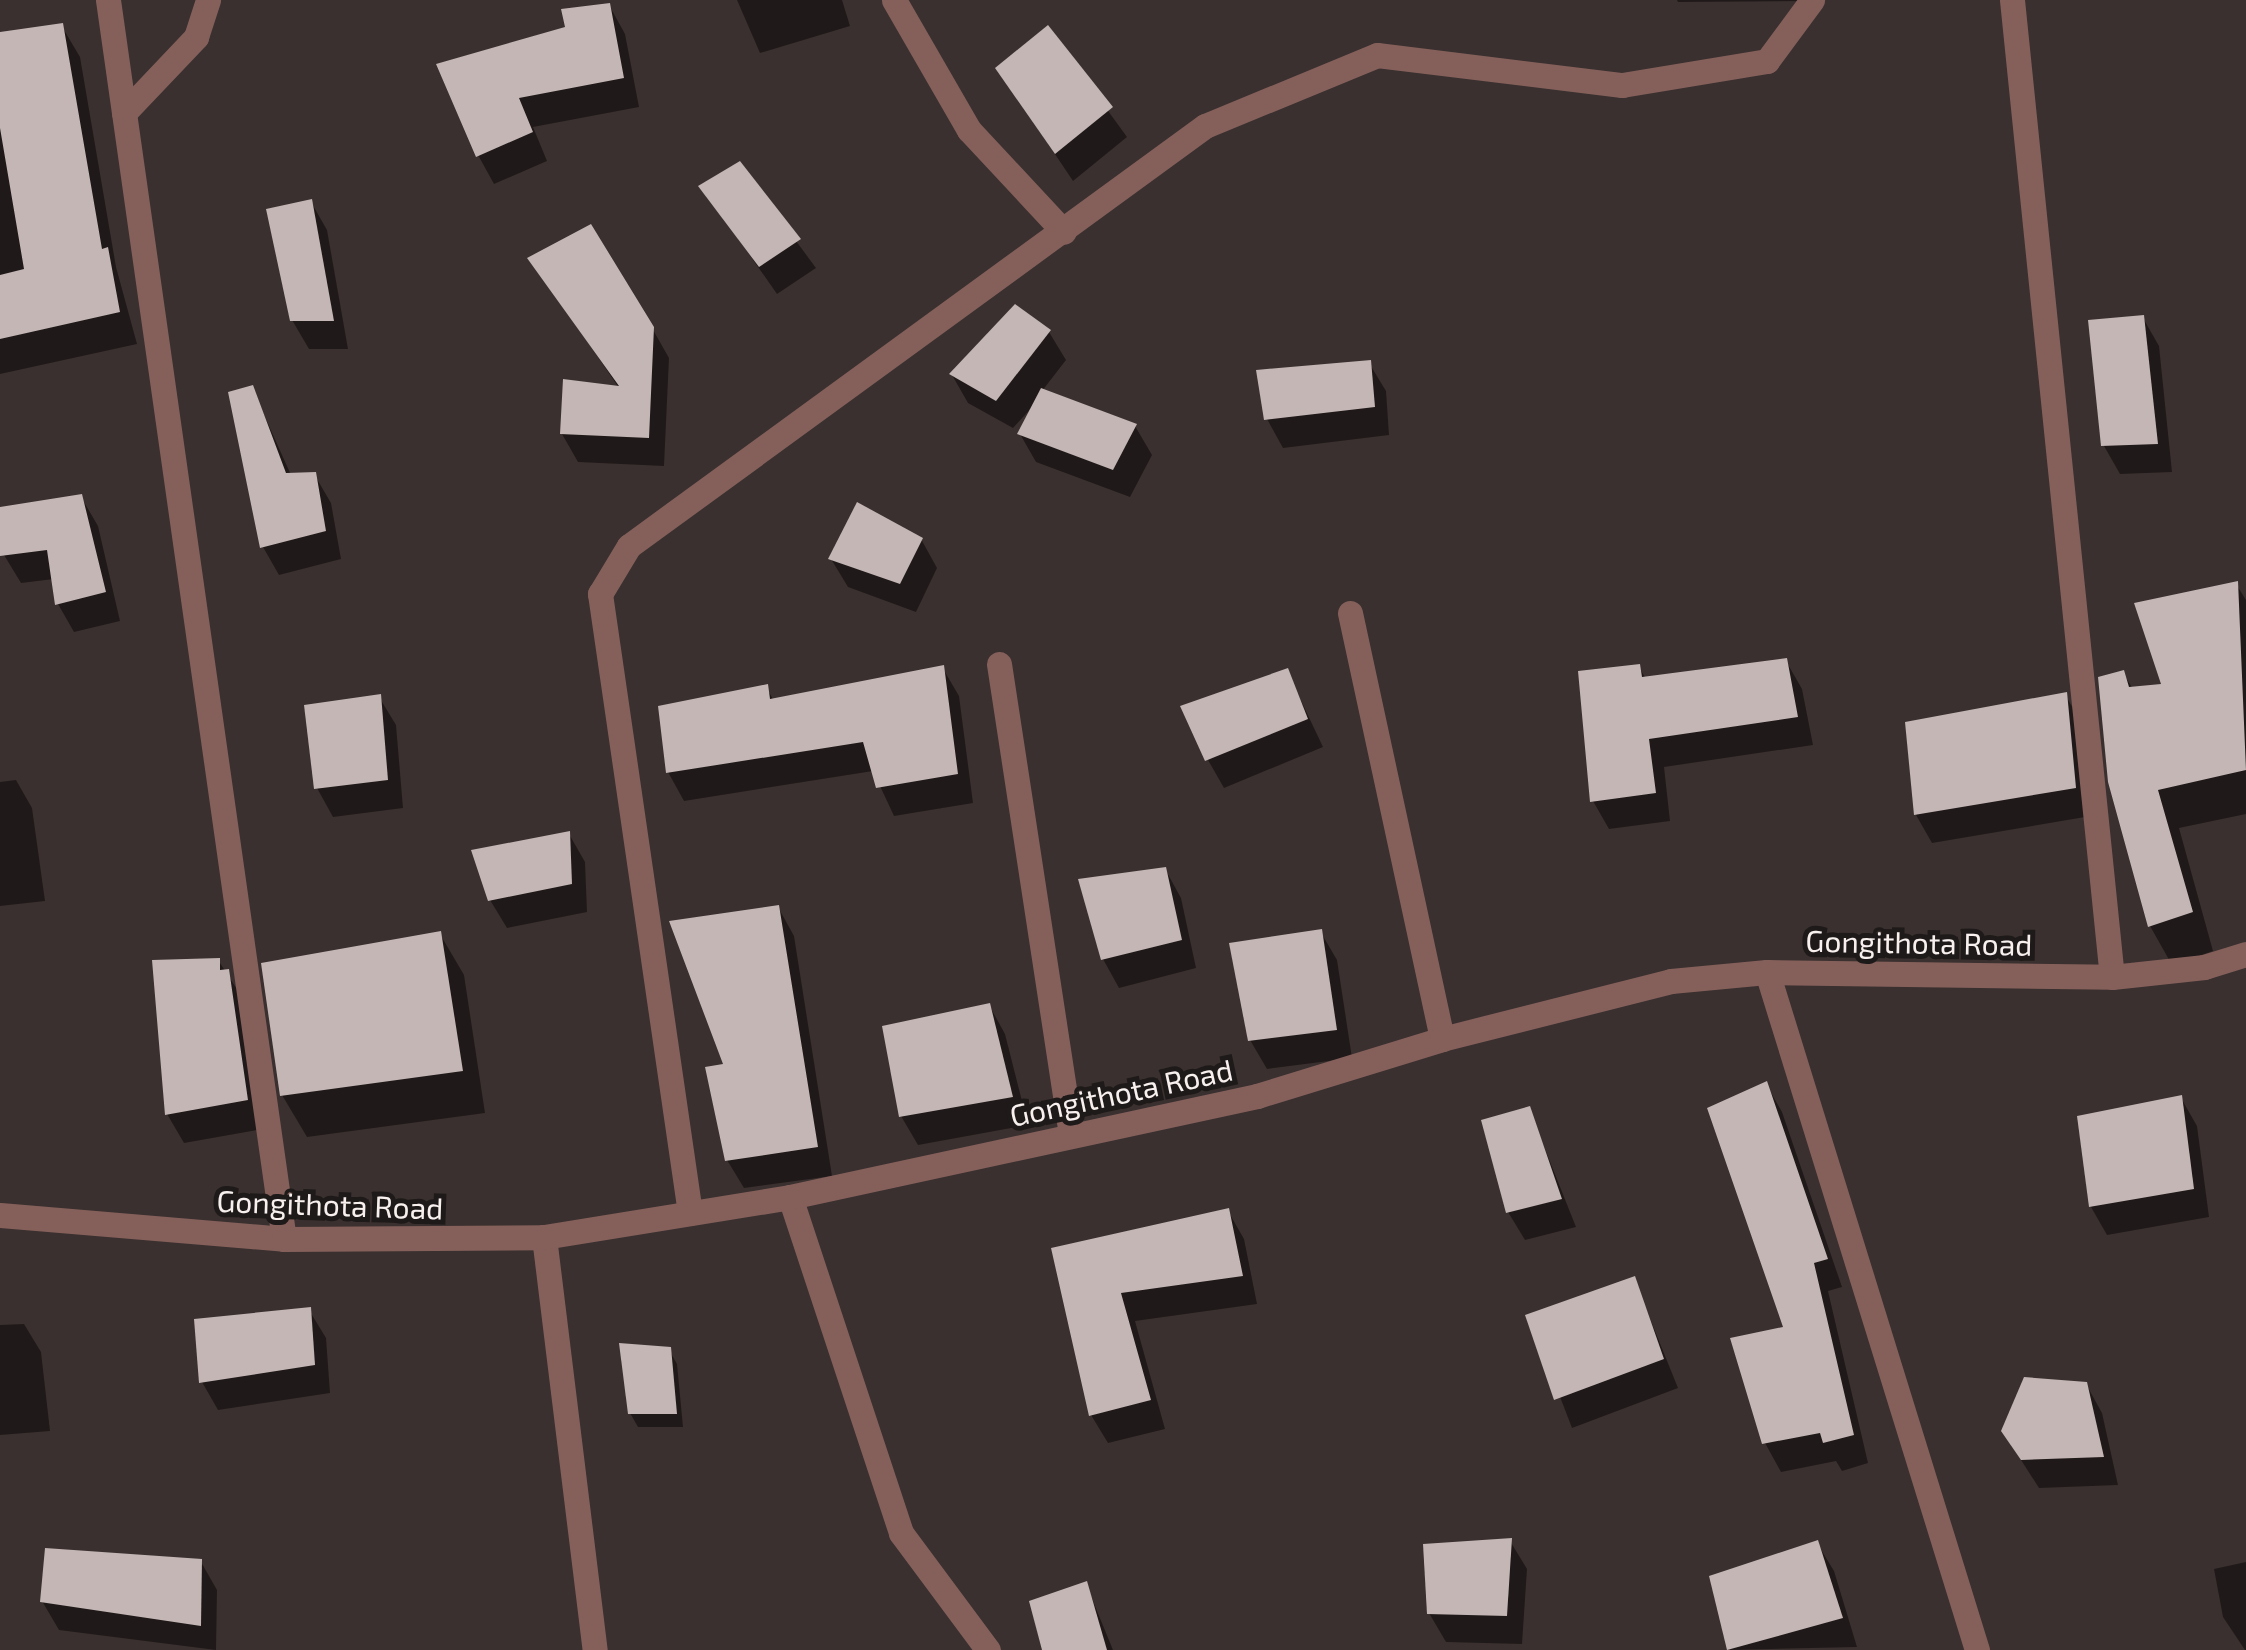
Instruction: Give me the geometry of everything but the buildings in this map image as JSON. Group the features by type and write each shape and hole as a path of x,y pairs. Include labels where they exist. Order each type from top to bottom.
{"street":[{"path":"108,0 284,1239"},
{"path":"124,113 196,37 208,0"},
{"path":"894,0 969,130 1064,232"},
{"path":"690,1213 600,594 630,546 1204,126 1377,55 1622,85 1766,61 1812,0"},
{"path":"2012,0 2112,977"},
{"path":"1350,613 1442,1039"},
{"path":"1000,664 1071,1136"},
{"name":"Gongithota Road","path":"0,1215 284,1239 544,1237 790,1197 1256,1096 1442,1039 1671,982 1767,972 2112,977 2204,967 2246,954"},
{"path":"1767,972 1977,1650"},
{"path":"790,1197 901,1533 988,1650"},
{"path":"544,1237 595,1650"}]}
